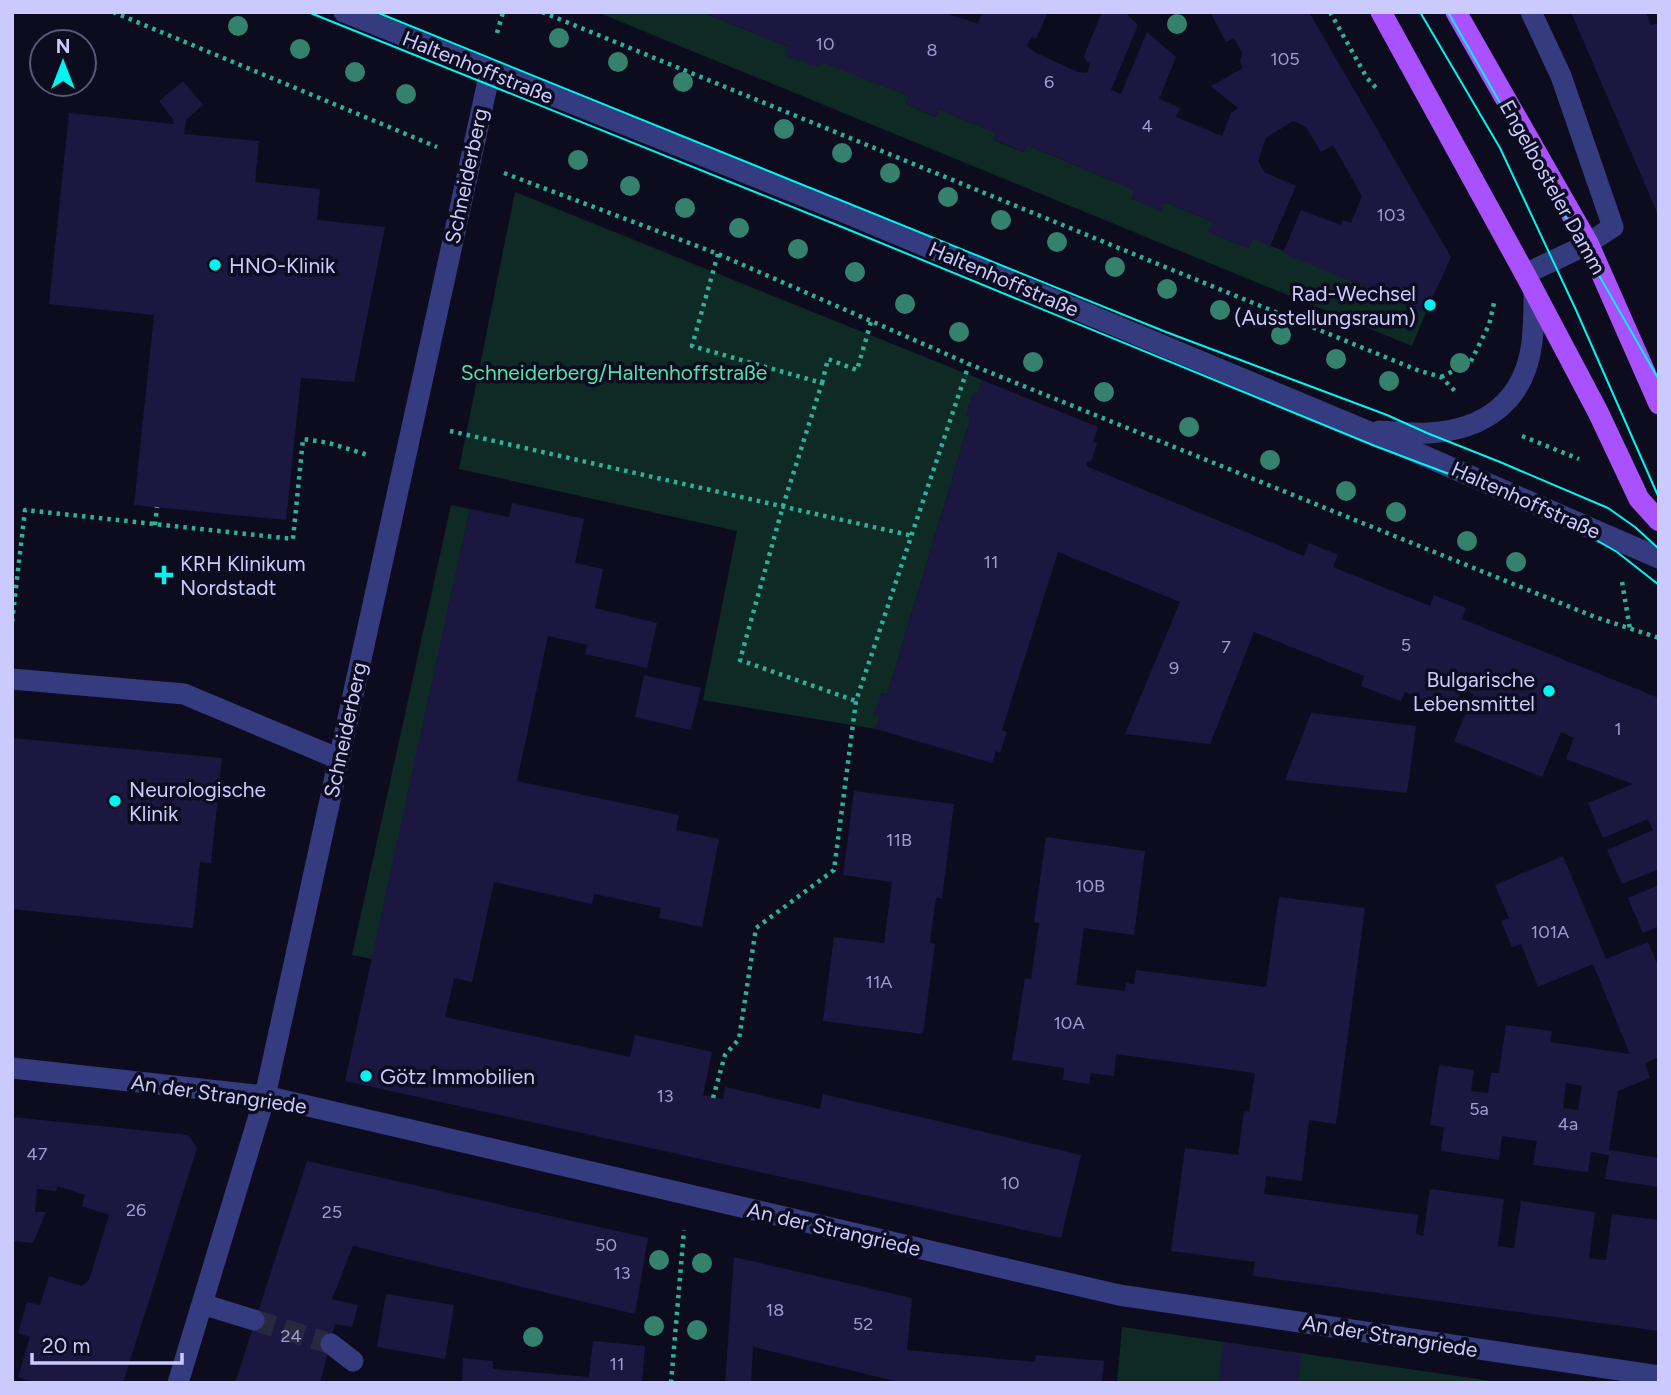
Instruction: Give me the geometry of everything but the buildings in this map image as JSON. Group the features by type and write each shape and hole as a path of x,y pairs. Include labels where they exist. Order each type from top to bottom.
{"main road":[{"path":"1381,12 1525,274 1598,412 1639,499 1659,520"},
{"name":"Engelbosteler Damm","path":"1456,12 1588,243 1659,404"}],"street":[{"name":"Haltenhoffstraße","path":"344,12 846,213 1367,431 1659,558"},
{"path":"1525,274 1588,243 1613,227 1560,76 1531,12"},
{"name":"Schneiderberg","path":"178,1383 265,1096 489,72"},
{"path":"1367,431 1447,431 1485,419 1510,401 1524,374 1532,345 1534,294"},
{"path":"12,679 184,694 339,759"},
{"name":"An der Strangriede","path":"12,1068 265,1096 1119,1295 1659,1376"},
{"path":"202,1304 254,1320"},
{"path":"331,1344 353,1362"}],"path":[{"path":"113,12 470,160 718,254 969,364 1595,617 1659,638"},
{"path":"542,12 1417,370 1441,377 1485,419 1554,450 1629,478"},
{"path":"1330,12 1367,78 1384,97"},
{"path":"718,254 692,346 822,383"},
{"path":"1441,377 1470,363 1489,325 1495,300"},
{"path":"856,701 740,660 828,359 857,370 871,322"},
{"path":"713,1098 725,1055 739,1039 756,928 834,870 856,701 969,364"},
{"path":"412,422 913,536"},
{"path":"12,622 25,510 293,539 303,439 344,447"},
{"path":"155,525 157,507"},
{"path":"671,1383 682,1239 692,1196"}],"green space":[{"path":"597,12 702,12 904,94 909,97 906,104 935,117 939,109 996,133 994,140 1023,152 1027,145 1135,190 1132,199 1161,210 1165,202 1213,222 1209,232 1248,248 1253,238 1426,312 1412,346"},
{"name":"Schneiderberg/Haltenhoffstraße","path":"515,192 982,380 978,394 973,393 966,415 971,417 887,695 881,693 880,717 876,729 703,700 737,531 459,469"},
{"path":"451,505 470,509 372,959 352,955"},
{"path":"1122,1327 1505,1383 1117,1383"}],"tunnel":[{"path":"254,1320 331,1344"}],"tram line":[{"path":"308,12 1457,477 1572,526 1617,552 1659,585"},
{"path":"376,12 1166,332 1387,415 1500,462 1608,508 1635,527 1659,549"},
{"path":"1420,12 1500,148 1576,310 1659,498"},
{"path":"1448,12 1659,380"}],"place":[{"name":"HNO-Klinik","path":"215,265"},
{"name":"Rad-Wechsel (Ausstellungsraum)","path":"1430,305"},
{"name":"KRH Klinikum Nordstadt","path":"164,575"},
{"name":"Bulgarische Lebensmittel","path":"1549,691"},
{"name":"Neurologische Klinik","path":"115,801"},
{"name":"Götz Immobilien","path":"366,1076"}]}
